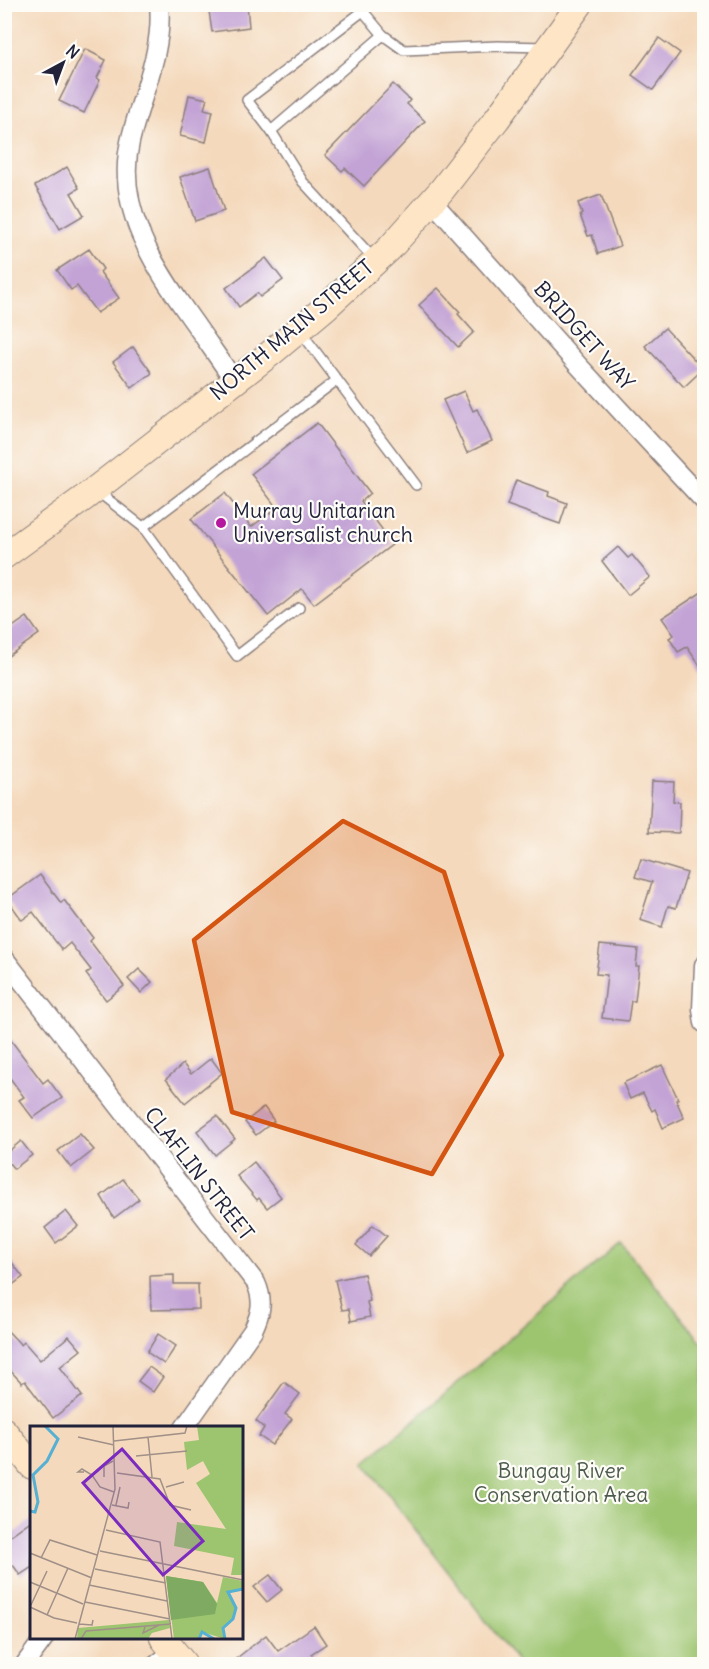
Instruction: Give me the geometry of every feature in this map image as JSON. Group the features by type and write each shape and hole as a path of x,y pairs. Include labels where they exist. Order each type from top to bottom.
{"main road":[{"name":"NORTH MAIN STREET","path":"4,556 95,489 299,330 389,249 432,201 497,119 580,4"},
{"path":"4,1431 30,1464"}],"street":[{"path":"159,4 156,53 130,143 126,171 128,196 135,222 159,271 234,380"},
{"name":"BRIDGET WAY","path":"432,201 705,501"},
{"name":"CLAFLIN STREET","path":"4,958 256,1283 261,1295 258,1320 253,1330 185,1426"},
{"path":"705,965 702,1009 705,1023"},
{"path":"25,1665 43,1639"}],"lane":[{"path":"376,261 303,182 271,131 247,100 363,11 383,35 404,50 498,46 549,47"},
{"path":"271,131 383,35"},
{"path":"299,330 416,484"},
{"path":"142,527 337,380"},
{"path":"95,489 142,527 237,656 299,608"},
{"path":"150,1665 173,1650"}],"highlighted area":[{"path":"343,821 444,872 502,1055 432,1174 232,1112 194,940"}],"green space":[{"name":"Bungay River Conservation Area","path":"621,1243 704,1345 704,1664 519,1664 364,1463"}],"building":[{"path":"208,4 247,4 249,27 212,32"},
{"path":"659,38 680,53 653,90 632,75"},
{"path":"85,49 106,60 97,78 100,80 84,113 59,101"},
{"path":"393,84 410,100 407,104 425,121 364,186 345,168 342,171 325,155"},
{"path":"189,95 207,99 204,109 213,111 206,142 180,136"},
{"path":"67,167 79,188 71,193 84,215 60,229 35,186"},
{"path":"210,167 224,211 195,221 180,177"},
{"path":"601,195 620,246 598,254 592,235 588,236 578,203"},
{"path":"89,249 103,269 100,272 119,298 97,313 77,286 71,290 57,270"},
{"path":"266,258 283,280 260,297 257,293 239,307 226,288"},
{"path":"438,288 460,312 458,314 474,332 458,347 419,305"},
{"path":"665,328 703,369 684,387 645,346"},
{"path":"133,347 152,373 132,388 113,362"},
{"path":"464,391 473,411 477,409 492,441 467,453 443,400"},
{"name":"Murray Unitarian Universalist church","path":"317,423 370,493 361,501 393,544 314,604 302,589 268,616 191,519 225,493 251,527 277,508 251,474"},
{"path":"516,480 549,492 548,496 567,503 560,524 507,505"},
{"path":"618,547 628,558 632,555 650,577 628,595 602,561"},
{"path":"705,590 705,673 687,647 678,652 669,638 674,635 662,618"},
{"path":"27,617 39,634 4,659 4,633"},
{"path":"652,781 674,782 673,801 680,802 679,833 649,832"},
{"path":"641,859 687,873 676,908 668,906 662,927 640,920 652,882 635,877"},
{"path":"40,875 61,903 64,900 93,938 90,941 124,986 106,1000 86,974 91,970 70,943 62,950 33,912 22,920 7,899"},
{"path":"600,945 638,949 636,966 639,966 635,1001 631,1001 628,1021 602,1018 607,975 596,974"},
{"path":"139,969 152,982 141,993 128,979"},
{"path":"4,1031 43,1083 48,1079 62,1098 33,1118 19,1100 24,1097 4,1070"},
{"path":"211,1058 222,1073 185,1103 166,1079 183,1064 191,1074"},
{"path":"662,1065 684,1118 663,1128 655,1109 652,1111 643,1093 630,1099 623,1083"},
{"path":"264,1107 274,1121 256,1135 245,1122"},
{"path":"217,1116 235,1139 215,1155 197,1131"},
{"path":"80,1134 94,1150 71,1168 58,1151"},
{"path":"21,1141 32,1155 14,1169 4,1155"},
{"path":"254,1162 281,1197 267,1208 259,1198 257,1200 237,1176"},
{"path":"123,1179 139,1199 114,1218 101,1196"},
{"path":"66,1211 78,1226 56,1243 45,1228"},
{"path":"373,1225 387,1236 369,1256 356,1245"},
{"path":"4,1252 23,1277 4,1291"},
{"path":"364,1274 370,1301 367,1302 370,1317 351,1321 349,1309 342,1310 335,1280"},
{"path":"174,1275 174,1284 198,1284 199,1309 151,1310 150,1276"},
{"path":"4,1327 21,1345 24,1342 40,1360 69,1336 81,1350 60,1367 82,1396 53,1418 25,1381 22,1383 4,1364"},
{"path":"158,1334 176,1346 164,1364 147,1352"},
{"path":"149,1367 163,1377 153,1392 138,1381"},
{"path":"284,1382 300,1394 285,1414 292,1419 272,1445 259,1436 264,1428 256,1421"},
{"path":"30,1521 30,1568 20,1575 13,1565 4,1571 4,1540"},
{"path":"270,1575 282,1590 267,1602 254,1587"},
{"path":"314,1626 326,1644 311,1654 320,1665 228,1665 266,1635 278,1651"}],"place":[{"name":"Murray Unitarian Universalist church","path":"221,523"}]}
